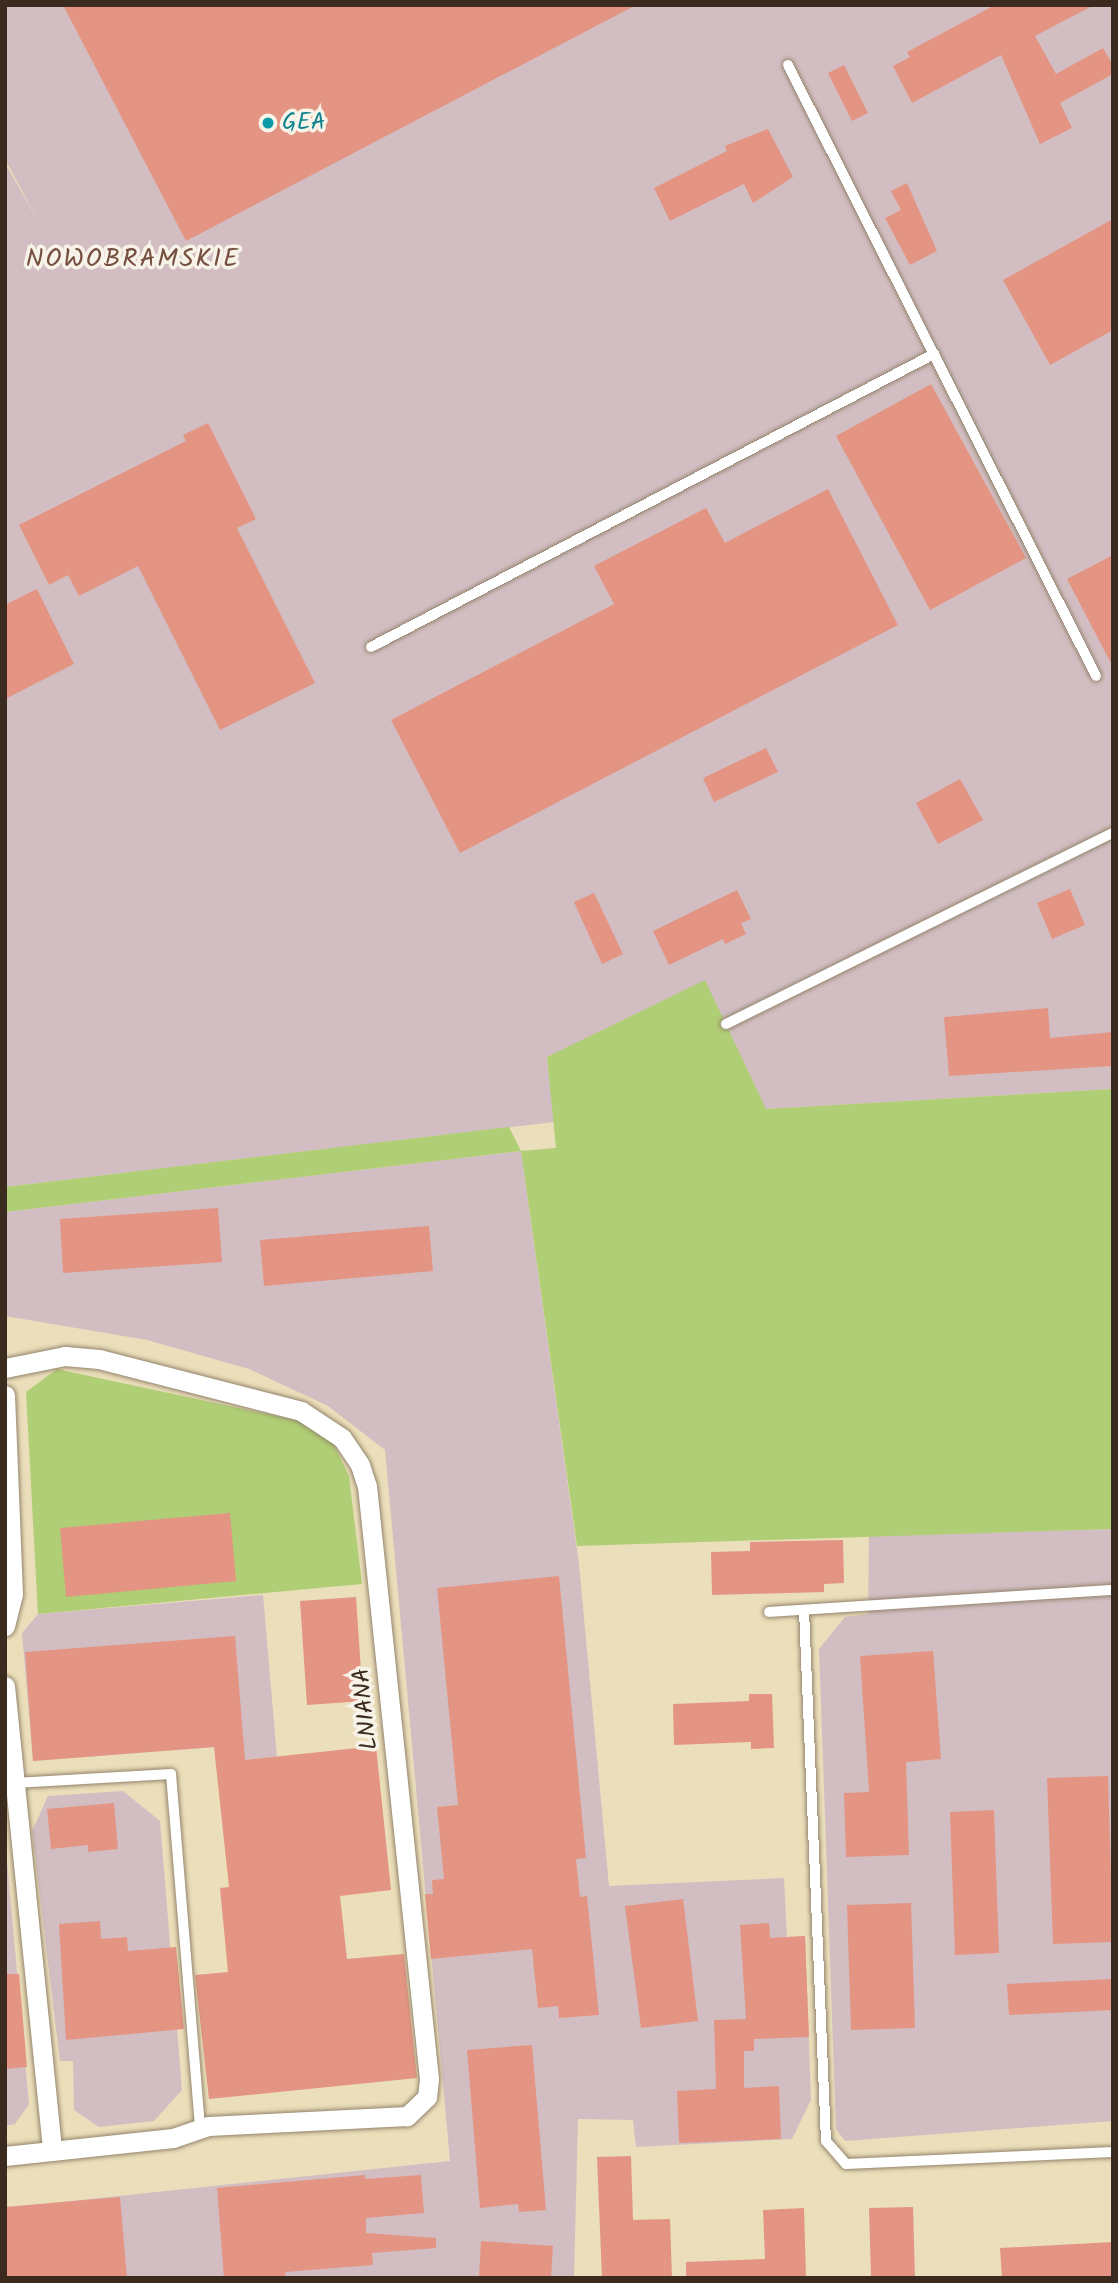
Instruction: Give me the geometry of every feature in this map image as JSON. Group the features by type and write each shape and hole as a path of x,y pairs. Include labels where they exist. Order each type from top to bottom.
{"street":[{"name":"LNIANA","path":"5,1368 65,1356 99,1360 301,1411 342,1438 367,1486 429,2079 427,2097 407,2116 200,2129 173,2138 5,2156"},
{"path":"5,1395 13,1594 7,1615"},
{"path":"5,1686 52,2151"}],"lane":[{"path":"788,65 1096,676"},
{"path":"371,647 933,354"},
{"path":"726,1024 1113,833"},
{"path":"769,1612 1113,1590"},
{"path":"804,1610 826,2141 846,2164 1113,2152"},
{"path":"15,1783 171,1774 200,2129"}],"shaded area":[{"path":"5,5 1113,5 1113,1089 766,1109 547,1057 554,1122 5,1187 5,163 39,223 5,159"},
{"path":"521,1151 579,1564 609,1886 784,1878 787,1937 805,1936 811,2100 792,2139 636,2147 633,2120 578,2119 574,2278 5,2278 5,2208 450,2161 385,1450 328,1406 249,1369 147,1340 5,1316 5,1212"},
{"path":"1113,1529 1113,2121 845,2141 836,2129 819,1649 845,1617 868,1614 869,1536"},
{"path":"263,1595 277,1757 216,1763 215,1747 33,1761 22,1633 38,1614"},
{"path":"123,1791 160,1821 182,2090 154,2121 99,2127 74,2110 73,2061 60,2061 32,1831 48,1796"},
{"path":"5,1839 29,2104 15,2124 5,2126"}],"green space":[{"path":"705,980 766,1109 1113,1089 1113,1529 577,1546 521,1151 556,1148 547,1057"},
{"path":"509,1127 521,1151 5,1212 5,1187"},
{"path":"57,1369 304,1422 331,1439 349,1476 362,1584 38,1614 26,1392"}],"building":[{"name":"GEA","path":"63,5 636,5 186,241"},
{"path":"995,5 1094,5 1035,36 1056,74 1103,48 1113,65 1113,74 1060,103 1072,128 1040,144 1001,55 912,103 893,66 910,57 907,52"},
{"path":"844,65 868,113 852,121 828,73"},
{"path":"768,129 793,177 753,203 744,184 670,221 654,188 727,151 725,146"},
{"path":"907,183 937,251 910,265 885,218 901,210 891,191"},
{"path":"1113,219 1113,330 1050,365 1003,280"},
{"path":"931,384 1026,558 930,610 836,436"},
{"path":"208,423 256,519 237,528 315,683 220,730 138,566 79,596 68,575 49,585 19,525 186,441 183,435"},
{"path":"828,489 898,625 460,853 391,720 614,604 594,566 706,508 725,543"},
{"path":"1113,555 1113,667 1067,579"},
{"path":"37,589 74,664 5,699 5,605"},
{"path":"766,748 778,772 714,802 703,778"},
{"path":"960,779 983,820 938,844 916,803"},
{"path":"1070,889 1085,925 1052,939 1037,903"},
{"path":"737,890 751,919 741,923 746,934 725,944 723,939 669,965 653,931"},
{"path":"594,893 623,954 602,964 574,902"},
{"path":"1048,1008 1050,1038 1113,1032 1113,1066 949,1076 944,1017"},
{"path":"218,1208 222,1262 63,1273 60,1219"},
{"path":"429,1226 433,1271 264,1286 260,1240"},
{"path":"230,1513 236,1581 66,1597 60,1528"},
{"path":"843,1540 844,1583 824,1584 824,1592 712,1595 711,1552 750,1551 750,1542"},
{"path":"559,1576 586,1858 576,1859 580,1897 587,1896 599,2015 559,2018 558,2006 538,2008 532,1949 431,1959 425,1894 433,1894 432,1880 444,1879 437,1807 458,1805 437,1588"},
{"path":"356,1597 363,1701 307,1705 300,1601"},
{"path":"235,1636 245,1760 376,1746 391,1890 340,1896 347,1959 404,1954 417,2078 209,2099 195,1975 228,1972 220,1888 229,1887 214,1747 33,1761 25,1652"},
{"path":"933,1651 941,1759 906,1762 909,1855 846,1857 844,1793 869,1792 860,1656"},
{"path":"749,1694 772,1694 774,1748 751,1749 751,1742 674,1745 673,1704 749,1701"},
{"path":"1108,1776 1113,1942 1053,1944 1047,1778"},
{"path":"114,1803 118,1849 88,1852 88,1845 51,1849 47,1809"},
{"path":"994,1810 999,1953 955,1955 950,1812"},
{"path":"683,1899 698,2021 641,2028 625,1906"},
{"path":"911,1903 915,2028 851,2030 847,1905"},
{"path":"100,1921 101,1939 127,1937 128,1951 176,1947 184,2029 66,2040 59,1924"},
{"path":"769,1923 770,1938 805,1936 809,2037 754,2039 754,2051 744,2051 744,2088 779,2086 781,2139 679,2143 677,2091 716,2089 714,2020 746,2019 740,1925"},
{"path":"5,1974 19,1974 27,2067 5,2069"},
{"path":"1113,1979 1113,2010 1009,2015 1007,1984"},
{"path":"532,2045 546,2210 519,2212 518,2204 480,2208 467,2050"},
{"path":"631,2156 633,2220 670,2219 672,2278 602,2278 597,2157"},
{"path":"365,2175 365,2179 421,2175 424,2213 366,2218 366,2233 436,2238 436,2248 372,2253 373,2265 285,2272 286,2278 224,2278 217,2188"},
{"path":"120,2197 127,2278 5,2278 5,2207"},
{"path":"913,2207 915,2278 871,2278 869,2208"},
{"path":"804,2208 806,2278 686,2278 686,2262 765,2259 763,2210"},
{"path":"481,2241 553,2246 551,2278 479,2278"},
{"path":"1113,2242 1113,2278 1002,2278 1000,2248"}],"place":[{"name":"GEA","path":"268,123"}],"district":[{"name":"NOWOBRAMSKIE","path":"133,260"}]}
